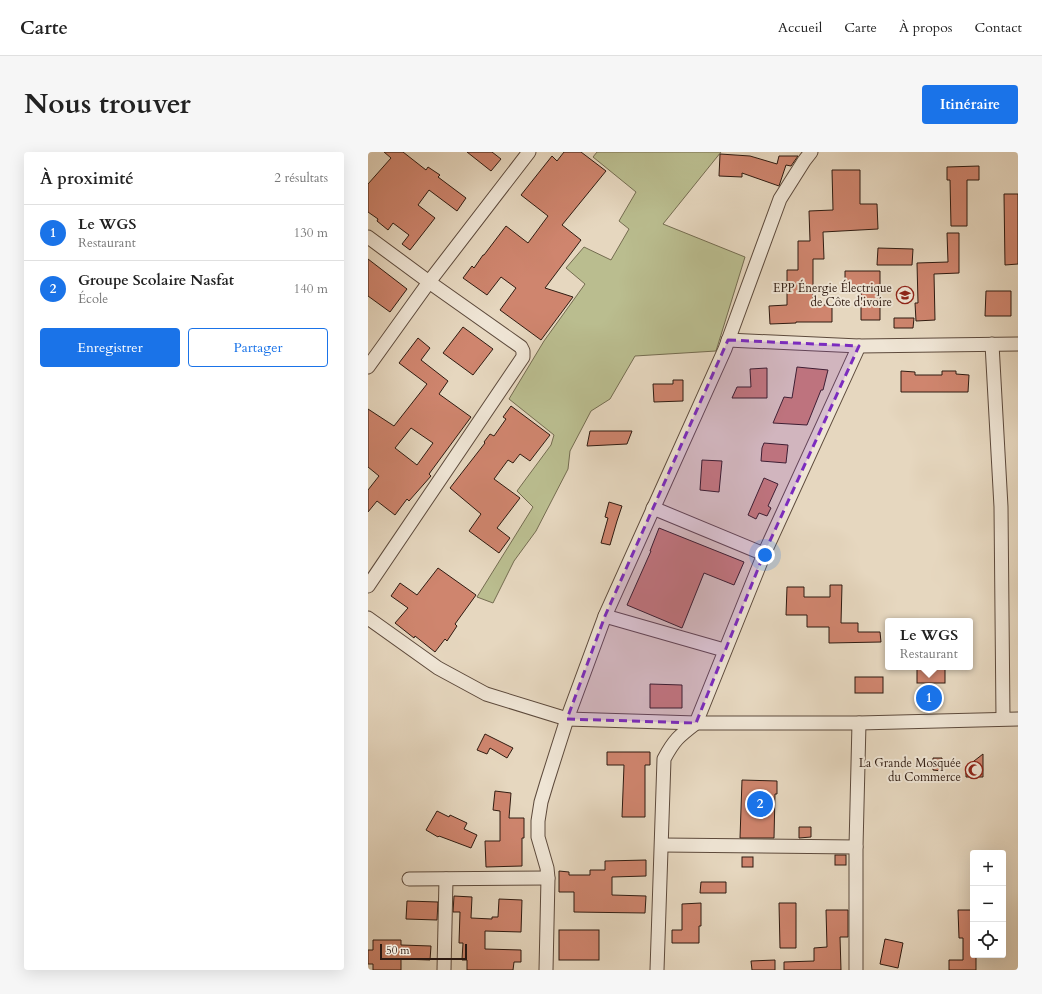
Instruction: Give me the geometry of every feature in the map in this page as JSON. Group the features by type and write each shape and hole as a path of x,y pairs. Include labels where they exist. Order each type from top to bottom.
{"street":[{"path":"368,367 429,282 529,152"},
{"path":"546,970 548,878 547,868 538,837 538,821 545,789 566,719 605,616 728,340 780,199 804,160 811,152"},
{"path":"368,237 521,347 523,351 523,357 368,586"},
{"path":"728,340 859,346 1018,344"},
{"path":"992,344 1001,507 1003,718"},
{"path":"657,970 664,759 677,737 696,723 724,650 764,554 859,346"},
{"path":"653,508 764,554"},
{"path":"605,616 724,650"},
{"path":"368,618 438,668 486,694 566,719 696,723 859,723 1003,718 1018,719"},
{"path":"856,970 856,847 859,723"},
{"path":"662,845 856,847"},
{"path":"409,879 548,878"},
{"path":"444,970 446,879"}],"highlighted area":[{"path":"728,340 859,346 764,554 696,723 567,719 605,616"}],"green space":[{"path":"597,152 721,152 663,224 745,257 716,351 635,356 610,399 591,411 570,451 568,469 536,531 514,561 493,603 477,597 533,507 517,491 551,445 554,435 509,399 544,341 585,284 566,268 584,247 611,260 629,229 619,221 636,192 593,157"}],"building":[{"path":"384,152 403,152 426,170 428,167 440,175 438,177 466,198 457,211 429,190 418,205 435,218 410,250 402,244 409,235 393,223 388,230 377,221 378,219 368,212 368,184 391,158"},
{"path":"467,152 492,152 501,159 491,171"},
{"path":"564,152 581,152 606,171 562,225 581,240 545,288 573,297 541,340 500,310 516,288 501,277 487,295 463,278 472,266 474,268 506,226 528,243 548,216 521,195 552,156 557,161"},
{"path":"720,154 750,156 777,164 779,156 798,156 791,166 786,165 779,186 742,173 742,177 719,176"},
{"path":"979,166 979,180 967,180 967,226 951,226 950,180 947,180 947,167"},
{"path":"832,170 860,170 860,204 877,204 878,229 823,232 824,259 813,259 813,305 832,305 832,322 770,324 769,306 787,305 787,270 798,270 798,241 810,241 809,211 833,210"},
{"path":"1004,194 1018,194 1018,264 1005,265"},
{"path":"947,233 959,233 959,273 934,274 935,320 916,321 915,303 918,303 917,263 948,262"},
{"path":"878,248 913,249 912,265 877,265"},
{"path":"368,259 407,289 390,312 368,296"},
{"path":"845,271 880,271 880,320 861,320 861,291 845,291"},
{"path":"986,291 1011,291 1011,316 985,316"},
{"path":"894,318 914,318 913,328 894,328"},
{"path":"463,327 493,349 473,375 443,353"},
{"path":"418,338 430,348 421,360 448,381 439,394 471,417 429,474 431,476 409,501 407,499 395,515 377,501 368,512 368,490 379,476 368,467 368,409 394,426 427,384 399,363","holes":["411,428 433,443 417,465 395,448"]},
{"path":"797,367 828,370 823,390 821,390 807,425 773,423 784,397 792,398"},
{"path":"767,368 767,398 732,398 737,387 751,387 750,369"},
{"path":"901,371 915,372 915,375 942,375 942,371 956,371 956,374 969,375 968,392 901,392"},
{"path":"673,380 683,380 683,401 654,402 653,384 673,384"},
{"path":"511,406 550,435 530,461 520,454 513,463 508,460 494,479 520,498 497,528 510,538 499,553 469,531 481,514 450,488 485,443 484,442 490,434 494,436 506,419 503,417"},
{"path":"590,431 632,431 627,444 587,446"},
{"path":"764,443 788,445 786,463 761,461"},
{"path":"702,460 722,461 719,492 700,490"},
{"path":"764,478 778,484 768,506 771,508 767,516 759,513 756,519 748,515"},
{"path":"609,502 622,506 610,545 601,543 608,518 605,517"},
{"path":"659,528 744,562 734,585 704,573 682,628 627,605 651,551"},
{"path":"438,568 476,595 455,624 457,626 447,641 445,639 435,652 415,636 414,638 395,623 408,608 391,596 400,583 417,595"},
{"path":"830,585 842,585 841,623 858,623 858,632 880,632 881,642 829,643 829,627 807,627 807,615 786,615 787,587 804,587 804,597 830,597"},
{"path":"917,670 945,670 945,683 917,683"},
{"path":"855,677 883,677 883,693 855,693"},
{"path":"650,684 682,685 682,708 650,708"},
{"path":"485,734 513,748 507,758 490,748 487,754 477,750"},
{"path":"607,752 650,752 650,765 645,765 645,817 622,817 624,765 607,765"},
{"path":"983,754 983,777 966,777 966,769 974,764 974,761"},
{"path":"933,758 942,758 942,771 933,770"},
{"path":"742,780 777,781 777,794 775,794 774,838 740,838"},
{"path":"495,791 511,793 509,818 524,818 522,866 486,867 485,841 500,841 500,811 493,810"},
{"path":"437,811 467,823 464,829 477,835 471,848 439,836 438,837 426,830"},
{"path":"799,827 811,827 811,837 799,838"},
{"path":"835,855 846,855 846,865 835,865"},
{"path":"742,857 753,857 753,867 742,867"},
{"path":"646,860 646,876 612,877 612,895 646,896 645,913 574,912 574,892 559,892 559,871 569,872 569,875 590,875 590,870 605,870 605,861"},
{"path":"701,882 726,882 726,893 700,893"},
{"path":"454,896 472,897 471,918 492,919 492,917 498,917 499,899 522,900 521,932 485,931 485,949 521,950 521,962 514,962 513,970 467,970 467,960 462,960 463,943 459,943 460,912 453,912"},
{"path":"407,901 438,902 437,920 406,919"},
{"path":"701,903 699,943 672,943 672,930 682,930 682,904"},
{"path":"779,903 796,903 796,948 780,948"},
{"path":"826,910 848,910 848,937 840,937 841,970 784,970 784,962 814,961 814,948 827,947"},
{"path":"958,910 970,910 970,958 976,958 976,970 949,970 949,960 963,960 963,938 959,938"},
{"path":"559,930 599,930 599,960 559,960"},
{"path":"885,939 903,943 898,968 880,964"},
{"path":"373,940 401,940 401,945 431,946 430,960 401,959 401,970 373,970 373,964 368,964 368,950 373,950"},
{"path":"775,960 775,970 752,970 751,961"}],"place":[{"name":"EPP Énergie Électrique de Côte d'ivoire","path":"905,295"},
{"name":"Le WGS","path":"929,698"},
{"name":"La Grande Mosquée du Commerce","path":"974,770"},
{"name":"Groupe Scolaire Nasfat","path":"760,804"}]}
